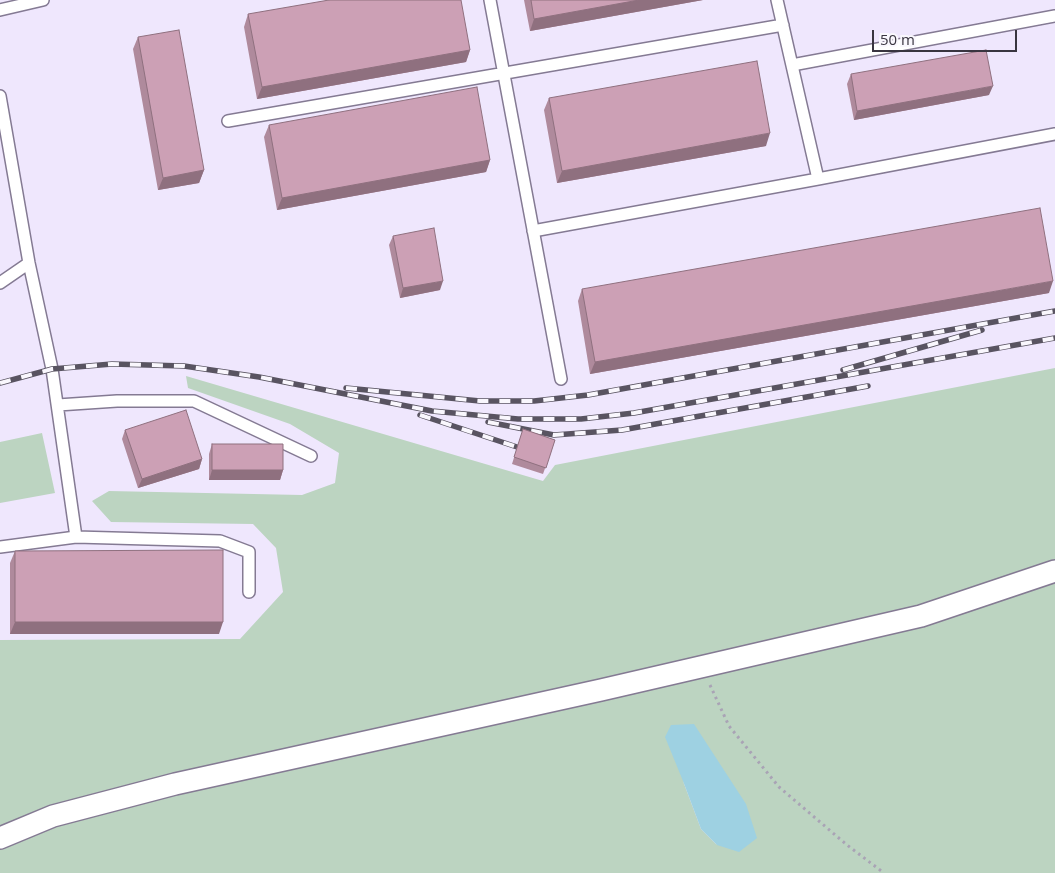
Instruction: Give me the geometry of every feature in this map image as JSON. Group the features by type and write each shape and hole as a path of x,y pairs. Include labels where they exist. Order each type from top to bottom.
{"street":[{"path":"0,838 53,816 175,784 592,692 921,616 1055,571"}],"lane":[{"path":"0,10 42,0"},
{"path":"490,0 561,380"},
{"path":"777,0 818,179"},
{"path":"792,65 1055,16"},
{"path":"228,121 783,25"},
{"path":"0,96 29,263 52,369 76,537"},
{"path":"533,231 1055,134"},
{"path":"0,283 29,263"},
{"path":"58,405 117,402 194,402 311,456"},
{"path":"0,547 76,537 220,541 249,552 249,592"}],"path":[{"path":"701,666 729,726 779,787 847,845 884,873"}],"green space":[{"path":"1055,368 1055,873 0,873 0,640 240,639 283,592 276,548 253,524 111,522 92,501 109,491 302,495 335,483 339,453 290,424 188,388 186,376 543,481 555,465","holes":["683,781 717,845 701,829"]},
{"path":"42,433 55,493 0,503 0,442"}],"water":[{"path":"694,724 746,804 757,838 739,852 717,845 701,829 665,737 671,725"}],"building":[{"path":"329,0 461,0 470,50 262,87 248,14"},
{"path":"531,0 639,0 534,19"},
{"path":"179,30 204,170 163,178 138,37"},
{"path":"986,50 993,86 857,111 851,74"},
{"path":"757,61 770,133 562,171 549,98"},
{"path":"477,87 490,160 282,198 269,125"},
{"path":"1040,208 1053,281 595,362 582,289"},
{"path":"434,228 443,281 403,288 393,236"},
{"path":"186,410 202,459 142,479 125,430"},
{"path":"523,429 555,440 546,468 514,457"},
{"path":"212,444 283,444 283,470 212,470"},
{"path":"223,550 223,622 15,622 15,551"}],"railway":[{"path":"346,388 480,401 534,401 588,395 1055,311"},
{"path":"843,370 982,330"},
{"path":"0,383 52,369 112,364 184,366 259,377 432,411 518,419 581,419 634,413 1055,338"},
{"path":"488,422 554,435 622,430 868,386"},
{"path":"420,415 517,447"}]}
